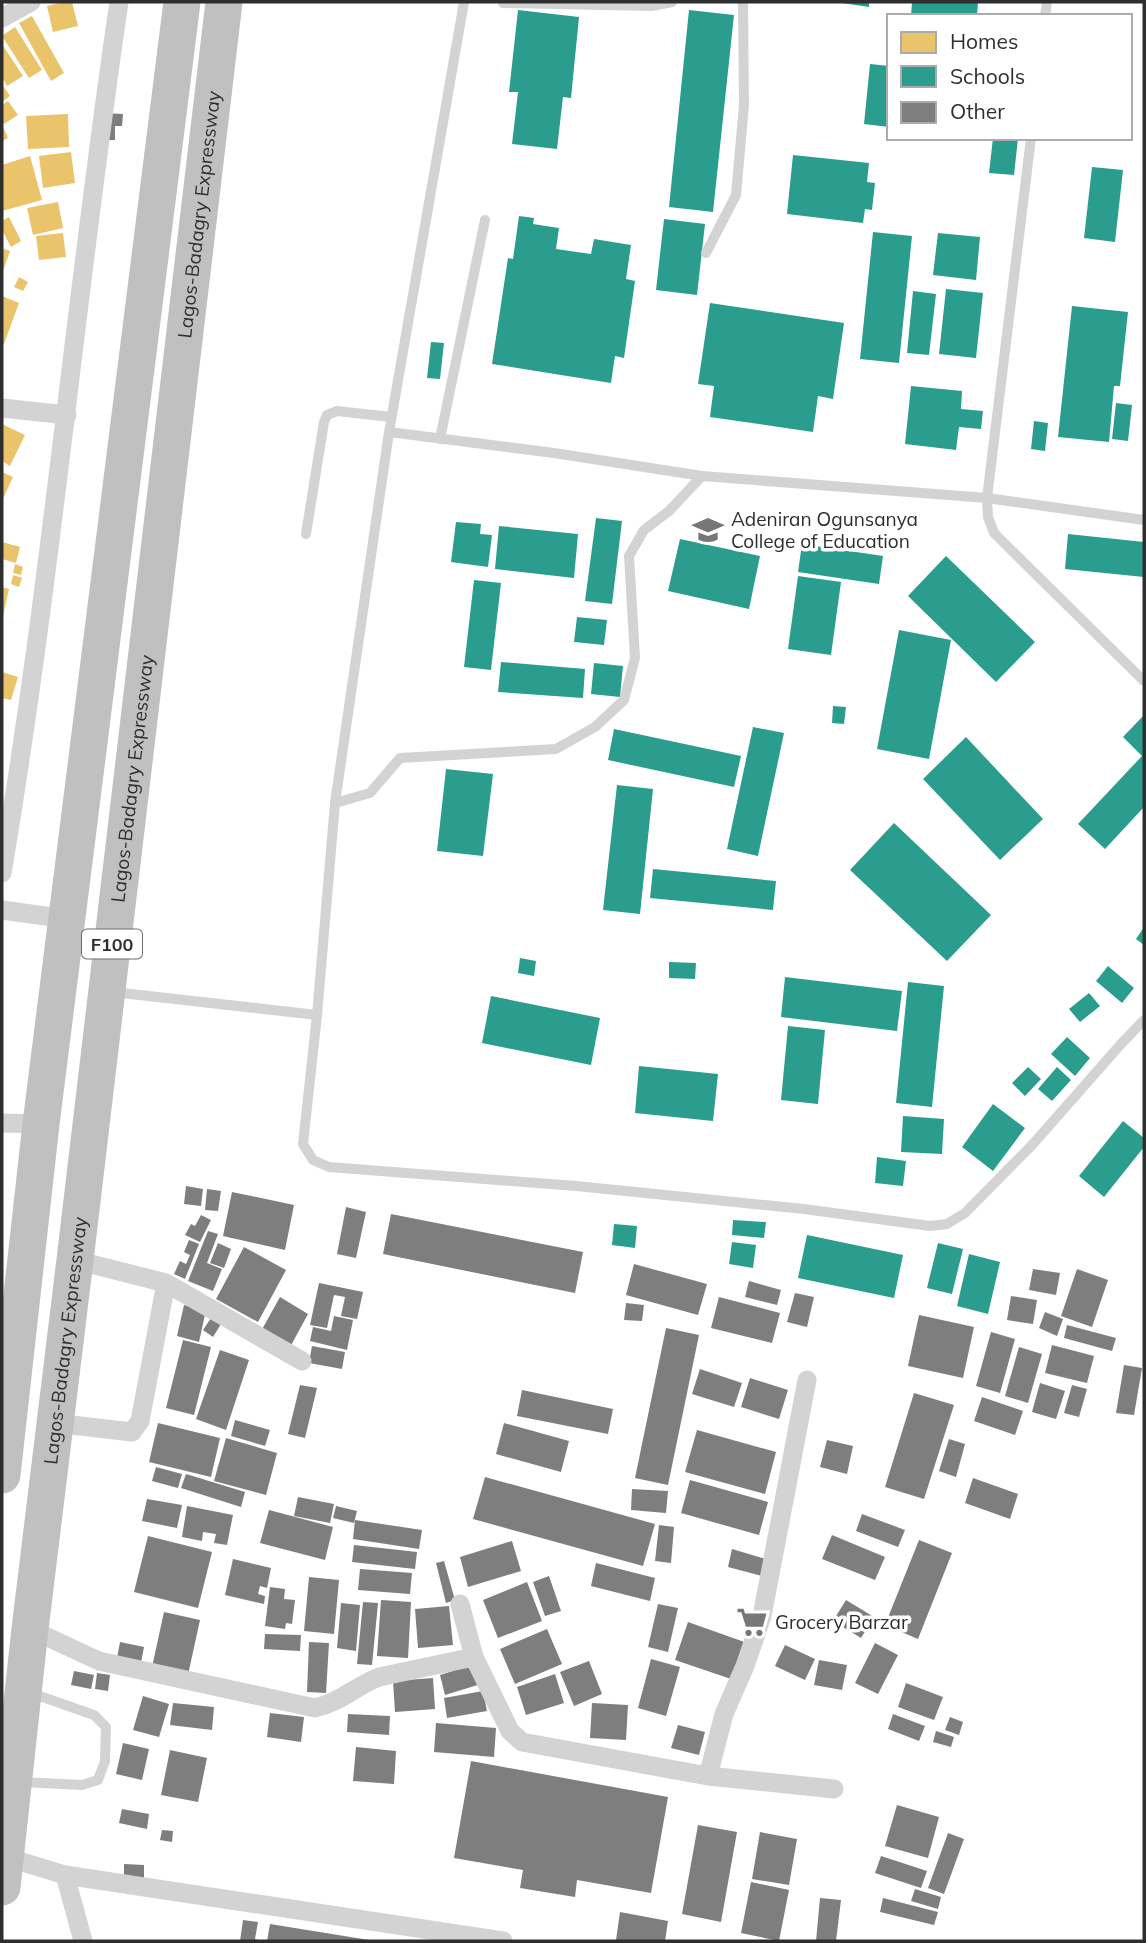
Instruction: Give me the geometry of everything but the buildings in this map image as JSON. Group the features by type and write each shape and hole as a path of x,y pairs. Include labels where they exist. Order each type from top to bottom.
{"highway":[{"name":"F100","path":"2,1475 41,1124 182,2"},
{"name":"Lagos-Badagry Expressway","path":"4,1872 54,1423 224,2"}],"street":[{"path":"2,18 31,2"},
{"path":"2,873 8,799 66,415 119,2"},
{"path":"2,408 66,415"},
{"path":"2,910 67,919"},
{"path":"2,1123 41,1124"},
{"path":"75,1260 166,1283 302,1361"},
{"path":"54,1423 132,1432 140,1422 166,1283"},
{"path":"708,1776 724,1714 746,1666 762,1616 807,1380"},
{"path":"460,1604 474,1657 510,1731 522,1742 708,1776 834,1789"},
{"path":"30,1629 99,1661 315,1708 329,1705 365,1682 379,1677 474,1657"},
{"path":"4,1872 65,1875 503,1941"},
{"path":"65,1875 83,1941"}],"lane":[{"path":"464,2 391,417 335,803 303,1144 313,1160 328,1167 576,1186 791,1207 930,1227 947,1224 965,1213 1033,1144 1144,1020"},
{"path":"503,3 652,5 672,2"},
{"path":"706,253 736,195 744,105 743,2"},
{"path":"1031,140 987,498 988,517 994,533 1144,681"},
{"path":"440,439 485,220"},
{"path":"306,534 327,415 337,411 391,417"},
{"path":"389,432 554,453 702,476 987,498 1144,520"},
{"path":"335,803 370,793 400,758 556,749 595,727 624,700 635,658 629,556 645,530 669,511 702,476"},
{"path":"106,991 317,1015"},
{"path":"14,1782 82,1785 98,1780 105,1761 106,1727 93,1715 24,1690"}],"place":[{"name":"Adeniran Ogunsanya College of Education","path":"708,530"},
{"name":"Grocery Barzar","path":"752,1622"}]}
